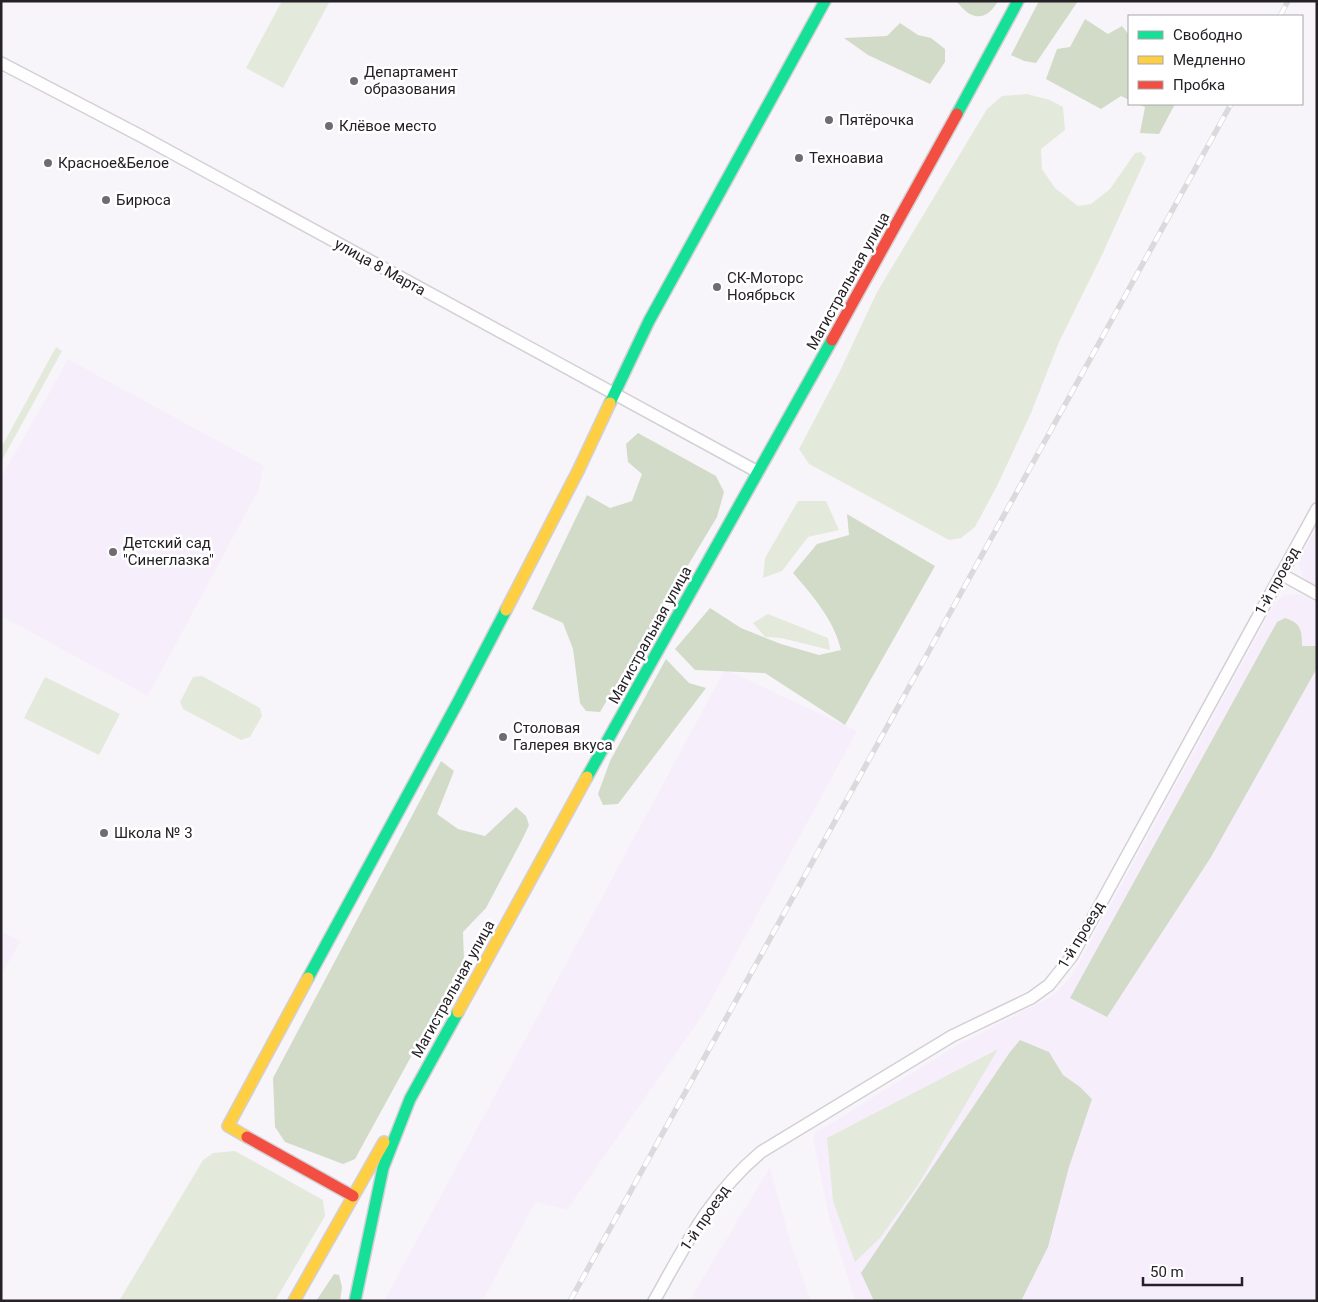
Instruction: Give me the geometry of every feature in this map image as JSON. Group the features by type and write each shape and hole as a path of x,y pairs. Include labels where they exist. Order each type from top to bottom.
{"main road":[{"path":"353,1196 228,1126 458,702 578,471 649,321 825,1"},
{"name":"Магистральная улица","path":"355,1301 383,1168 410,1099 563,820 878,258 1018,1"},
{"path":"294,1301 410,1099"}],"street":[{"name":"улица 8 Марта","path":"1,64 141,136 758,472"},
{"name":"1-й проезд","path":"654,1301 713,1201 744,1166 761,1152 952,1036 1031,998 1049,985 1072,956 1317,509"},
{"path":"1281,574 1317,594"}],"shaded area":[{"name":"Детский сад \"Синеглазка\"","path":"68,359 264,466 259,489 148,696 1,616 1,478"},
{"path":"1317,526 1317,587 1309,583 1303,576 1299,566 1301,556"},
{"path":"1284,595 1303,595 1317,602 1317,1301 855,1301 830,1221 813,1139 815,1133 959,1044 1052,996 1071,977 1275,603"},
{"path":"725,669 857,731 704,1013 567,1210 535,1202 483,1301 384,1301"},
{"path":"1,931 21,941 1,975"},
{"path":"770,1167 790,1241 811,1301 689,1301"}],"green space":[{"path":"282,1 330,1 283,88 246,68"},
{"path":"956,1 998,1 988,13 976,16 968,13"},
{"path":"1039,1 1078,1 1036,63 1024,61 1011,55"},
{"path":"1085,19 1108,34 1122,26 1128,34 1128,100 1121,96 1101,109 1046,79 1057,49 1070,47"},
{"path":"900,23 918,35 931,38 945,49 945,62 930,84 868,55 844,38 887,36"},
{"path":"1027,94 1050,100 1063,107 1065,130 1041,149 1042,169 1055,188 1078,206 1091,204 1110,189 1135,153 1141,152 1146,158 1101,257 1059,342 1031,413 997,486 975,527 961,538 949,540 809,464 799,449 840,371 877,292 987,109 1002,96"},
{"path":"1140,105 1174,105 1159,134 1140,133 1145,107"},
{"path":"56,347 62,351 1,462 1,448"},
{"path":"638,433 716,476 724,492 717,517 600,712 586,711 580,703 573,649 563,623 532,609 587,495 610,508 632,501 642,474 628,462 626,444"},
{"path":"798,501 826,501 839,530 808,537 782,571 763,578 765,558"},
{"path":"847,514 935,566 845,725 765,673 695,670 675,649 710,608 741,628 781,644 819,655 841,650 828,619 793,573 817,544 849,535"},
{"path":"768,614 828,638 830,650 781,638 765,637 753,623"},
{"path":"1285,618 1294,622 1300,628 1302,646 1317,646 1317,668 1211,857 1107,1017 1070,998 1277,622"},
{"path":"666,659 689,683 706,688 618,804 603,805 598,794 610,761"},
{"path":"202,676 260,708 262,716 250,737 241,740 183,709 180,702 193,677"},
{"path":"45,677 120,714 99,755 24,718"},
{"path":"441,761 454,771 437,814 458,829 485,836 516,807 526,816 529,825 486,908 463,932 464,960 355,1159 343,1164 285,1142 275,1127 273,1078"},
{"path":"1020,1040 1049,1052 1063,1075 1080,1087 1092,1099 1069,1167 1048,1247 1021,1301 874,1301 861,1273"},
{"path":"998,1049 918,1185 880,1238 855,1262 833,1201 827,1138"},
{"path":"235,1151 323,1200 325,1216 275,1301 119,1301 203,1160 213,1153"},
{"path":"334,1274 339,1275 342,1287 340,1301 316,1301"}],"railway":[{"path":"1281,15 1288,1"},
{"path":"570,1301 1230,105"}],"traffic: fast":[{"path":"610,403 649,321 825,1"},
{"path":"957,114 1018,1"},
{"path":"587,777 832,340"},
{"path":"308,978 506,610"},
{"path":"355,1301 383,1168 410,1099 458,1012"}],"traffic: slow":[{"path":"506,610 578,471 610,403"},
{"path":"458,1012 587,777"},
{"path":"247,1137 228,1126 308,978"},
{"path":"294,1301 384,1142"}],"traffic: jam":[{"path":"832,340 957,114"},
{"path":"247,1137 353,1196"}],"place":[{"name":"Департамент образования","path":"354,81"},
{"name":"Пятёрочка","path":"829,120"},
{"name":"Клёвое место","path":"329,126"},
{"name":"Техноавиа","path":"799,158"},
{"name":"Красное&Белое","path":"48,163"},
{"name":"Бирюса","path":"106,200"},
{"name":"СК-Моторс Ноябрьск","path":"717,287"},
{"name":"Детский сад \"Синеглазка\"","path":"113,552"},
{"name":"Столовая Галерея вкуса","path":"503,737"},
{"name":"Школа № 3","path":"104,833"}]}
